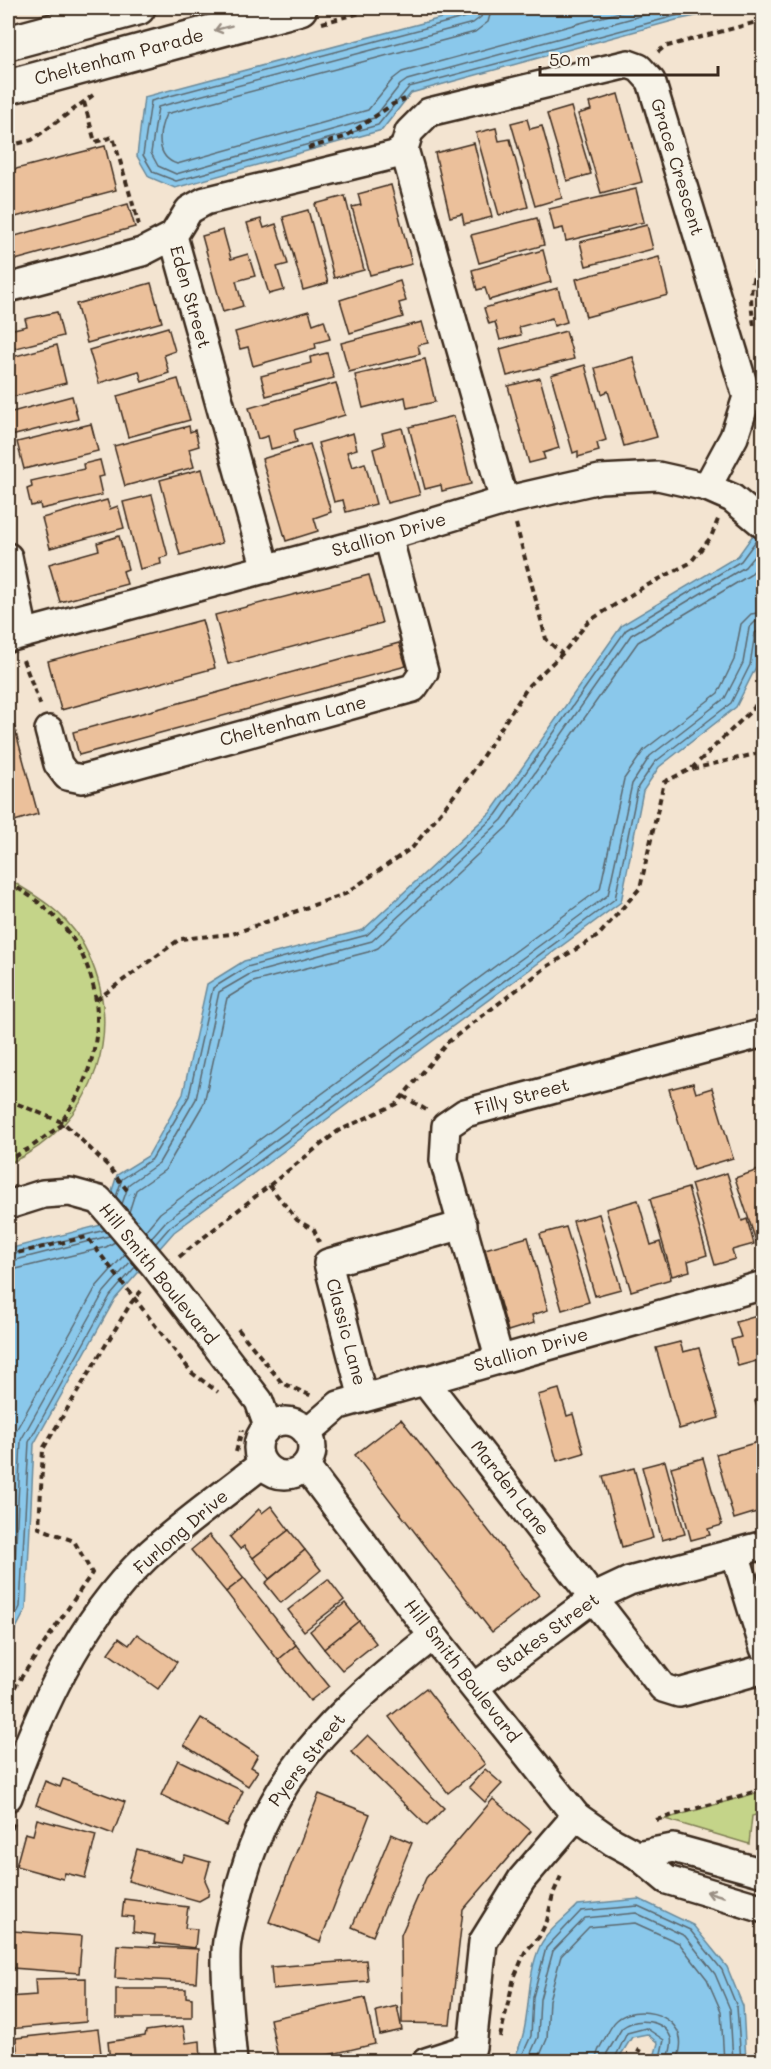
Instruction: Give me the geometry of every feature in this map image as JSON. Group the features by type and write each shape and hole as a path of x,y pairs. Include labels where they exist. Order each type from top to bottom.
{"main road":[{"path":"8,43 138,8"},
{"name":"Cheltenham Parade","path":"8,87 300,8"}],"street":[{"name":"Grace Crescent","path":"404,149 409,132 429,112 628,64 639,68 651,81 747,398 734,437 707,487"},
{"name":"Eden Street","path":"266,569 173,237 189,210 206,201 394,155 404,149"},
{"path":"404,149 510,512"},
{"path":"8,288 142,252 173,237"},
{"name":"Stallion Drive","path":"16,636 388,536 510,512 600,480 658,476 707,487 747,511"},
{"name":"Cheltenham Lane","path":"50,730 58,764 67,776 82,779 413,688 424,672 388,536"},
{"path":"8,557 16,636"},
{"name":"Filly Street","path":"499,1358 444,1160 446,1126 465,1113 764,1033"},
{"name":"Hill Smith Boulevard","path":"8,1205 43,1194 70,1192 99,1200 167,1262 259,1401 256,1426"},
{"name":"Classic Lane","path":"363,1398 328,1263 463,1225"},
{"name":"Stallion Drive","path":"308,1432 339,1405 764,1285"},
{"name":"Marden Lane","path":"424,1380 663,1688 679,1693 764,1669"},
{"path":"276,1422 294,1422 308,1432 313,1449 306,1467 300,1472 284,1476 275,1474 262,1464 256,1426 276,1422"},
{"name":"Furlong Drive","path":"12,1806 30,1734 62,1671 104,1606 145,1558 262,1464"},
{"name":"Hill Smith Boulevard","path":"306,1467 433,1636 576,1816 613,1842 637,1855 668,1880 764,1909"},
{"name":"Stakes Street","path":"475,1687 594,1597 629,1581 764,1545"},
{"path":"735,1553 764,1648"},
{"name":"Pyers Street","path":"233,2061 225,1950 247,1860 268,1809 337,1717 433,1636"},
{"path":"426,2061 472,2047 483,1942 522,1880 576,1816"},
{"path":"637,1855 673,1848 760,1871"}],"path":[{"path":"655,54 664,47 764,20"},
{"path":"8,146 32,140 103,88"},
{"path":"84,102 95,142 113,137 141,232"},
{"path":"755,332 749,300 759,263 764,257"},
{"path":"96,1000 180,939 232,934 345,894 412,847 471,774 529,685 562,654 589,621 690,562 711,537 717,520 747,511"},
{"path":"510,512 546,639 562,654"},
{"path":"16,636 50,730"},
{"path":"691,769 754,708 764,681"},
{"path":"8,1697 92,1573 74,1541 39,1528 43,1449 135,1297 167,1262 338,1131 396,1104 448,1042 548,966 598,936 640,888 664,782 691,769 764,752"},
{"path":"8,883 27,894 60,922 84,958 96,1000 98,1025 89,1074 64,1118 64,1123 30,1148 8,1160"},
{"path":"402,1096 431,1113"},
{"path":"8,1100 64,1123 108,1166"},
{"path":"269,1185 297,1220 314,1230 328,1263"},
{"path":"8,1255 87,1237 192,1373 221,1394"},
{"path":"167,1262 187,1266"},
{"path":"231,1320 282,1383 312,1396"},
{"path":"235,1457 256,1426"},
{"path":"656,1820 764,1789"},
{"path":"8,1860 12,1806"},
{"path":"498,2043 514,1978 525,1952 539,1937 547,1921 553,1894 562,1873"},
{"path":"633,2061 640,2049"}],"green space":[{"path":"8,879 57,912 80,939 95,971 103,1004 103,1037 96,1068 83,1098 64,1124 39,1146 8,1164"},
{"path":"763,1791 763,1813 752,1816 749,1844 665,1819"}],"water":[{"path":"479,8 735,8 676,20 411,93 382,130 175,188 149,177 137,156 144,97"},
{"path":"763,521 763,622 756,667 736,707 659,767 643,791 621,902 174,1232 115,1299 34,1444 26,1609 8,1644 8,1249 101,1225 117,1175 148,1156 183,1094 207,984 244,961 363,930 491,812 622,625 738,556"},
{"path":"639,1899 693,1925 727,1967 743,2006 746,2061 653,2061 658,2043 647,2034 632,2037 617,2061 512,2061 523,2034 535,1960 547,1935 578,1905"}],"building":[{"path":"618,94 642,182 601,193 578,114 591,110 589,103"},
{"path":"571,107 591,174 567,181 547,114"},
{"path":"527,119 530,129 542,126 562,198 535,206 511,123"},
{"path":"496,128 499,141 510,139 528,207 499,215 476,133"},
{"path":"474,143 492,217 464,224 462,214 450,217 435,153"},
{"path":"105,146 116,190 8,219 8,171"},
{"path":"391,185 412,264 370,275 352,207 361,205 358,194"},
{"path":"636,189 644,222 566,241 563,228 554,230 549,209"},
{"path":"345,196 364,270 334,278 315,204"},
{"path":"128,204 135,227 8,262 8,238"},
{"path":"308,210 328,283 303,290 283,217"},
{"path":"537,218 544,245 479,263 471,235"},
{"path":"261,219 264,228 276,224 288,264 277,267 284,290 269,294 247,223"},
{"path":"647,225 653,249 586,266 580,242"},
{"path":"223,230 231,259 248,254 255,276 236,281 243,306 223,312 202,236"},
{"path":"543,250 551,282 489,300 485,288 477,290 472,270"},
{"path":"659,257 668,295 586,317 576,279"},
{"path":"400,281 406,301 399,303 403,317 350,333 340,300"},
{"path":"151,283 162,322 87,343 76,304"},
{"path":"558,288 567,322 554,326 552,318 519,327 521,335 500,340 495,322 489,324 484,308"},
{"path":"309,311 313,324 324,320 330,339 315,343 316,348 253,366 248,347 240,349 235,332"},
{"path":"57,312 63,336 8,350 8,323 9,330 27,326 25,319"},
{"path":"422,322 428,343 418,345 420,354 349,372 341,343"},
{"path":"168,327 175,351 164,355 169,373 142,382 139,371 99,383 89,350"},
{"path":"566,331 574,359 507,376 500,349"},
{"path":"57,345 66,383 8,398 8,358"},
{"path":"327,353 334,378 266,396 261,376 311,363 310,357"},
{"path":"633,357 657,437 624,446 608,391 602,394 595,368"},
{"path":"425,359 435,402 407,408 405,397 363,408 355,375"},
{"path":"585,365 606,440 597,443 599,451 578,457 578,451 573,453 551,375"},
{"path":"540,378 559,448 543,453 545,459 529,463 508,386"},
{"path":"178,379 190,420 128,437 117,396"},
{"path":"336,383 345,415 294,430 297,442 271,449 268,436 258,439 249,408"},
{"path":"72,396 78,419 11,436 8,413"},
{"path":"454,416 471,484 442,491 441,485 425,489 409,427"},
{"path":"91,424 98,451 24,469 17,442"},
{"path":"189,426 190,432 195,430 199,446 189,449 194,467 125,486 114,446"},
{"path":"402,428 420,495 387,503 373,449 385,445 382,433"},
{"path":"353,433 357,449 347,452 352,467 365,463 376,504 346,512 343,500 334,502 318,443"},
{"path":"310,444 331,512 314,518 318,531 286,541 262,459"},
{"path":"100,460 104,476 98,477 102,495 41,509 40,504 31,506 27,489 32,487 31,481 84,469 83,464"},
{"path":"202,469 222,543 180,555 160,480"},
{"path":"152,495 168,556 160,558 161,564 140,569 123,502"},
{"path":"107,500 110,509 118,506 124,528 50,548 42,518"},
{"path":"119,536 128,569 123,571 127,584 60,602 49,564 99,550 97,543"},
{"path":"369,575 382,623 228,664 215,615"},
{"path":"202,620 215,668 61,710 48,661"},
{"path":"399,643 406,666 79,755 73,732"},
{"path":"13,722 38,814 8,823 8,724"},
{"path":"693,1083 696,1093 712,1088 733,1158 693,1170 669,1089"},
{"path":"764,1168 764,1252 760,1253 735,1178"},
{"path":"727,1173 742,1221 747,1219 754,1244 732,1250 735,1259 715,1265 691,1184"},
{"path":"688,1188 707,1255 688,1261 690,1271 672,1276 650,1199"},
{"path":"638,1200 651,1245 660,1242 671,1279 631,1291 606,1209"},
{"path":"599,1214 621,1289 595,1296 573,1221"},
{"path":"566,1227 589,1302 562,1310 540,1234"},
{"path":"528,1237 548,1310 532,1315 534,1323 508,1331 485,1249"},
{"path":"764,1314 764,1359 738,1366 731,1340 741,1337 736,1322"},
{"path":"680,1342 683,1352 699,1348 719,1418 679,1429 656,1348"},
{"path":"559,1389 567,1416 573,1414 584,1453 557,1461 538,1395"},
{"path":"764,1399 764,1430 755,1401"},
{"path":"401,1419 539,1595 492,1632 355,1455"},
{"path":"758,1442 764,1460 764,1505 758,1507 760,1511 734,1519 716,1454"},
{"path":"703,1458 722,1525 708,1529 710,1535 691,1540 671,1467"},
{"path":"665,1461 685,1534 662,1540 642,1467"},
{"path":"634,1468 653,1538 622,1547 603,1476"},
{"path":"271,1506 289,1530 253,1558 244,1546 240,1549 230,1537 259,1509 262,1513"},
{"path":"289,1530 305,1550 269,1579 253,1558"},
{"path":"209,1535 244,1578 226,1592 191,1550"},
{"path":"305,1550 321,1570 281,1603 265,1583"},
{"path":"244,1578 296,1645 278,1660 226,1592"},
{"path":"328,1579 344,1600 304,1631 288,1610"},
{"path":"345,1603 359,1621 324,1649 310,1631"},
{"path":"359,1621 376,1643 342,1670 324,1649"},
{"path":"137,1634 177,1662 158,1689 108,1653 119,1638 129,1645"},
{"path":"296,1645 329,1686 310,1701 278,1660"},
{"path":"426,1688 485,1764 448,1793 389,1717"},
{"path":"201,1718 258,1755 251,1767 258,1771 248,1786 184,1745"},
{"path":"368,1735 444,1808 427,1826 351,1752"},
{"path":"178,1760 243,1791 227,1826 161,1795"},
{"path":"485,1769 502,1784 485,1802 469,1787"},
{"path":"63,1779 125,1802 113,1834 36,1805 45,1781 60,1787"},
{"path":"319,1794 370,1814 320,1942 269,1922"},
{"path":"493,1799 531,1831 463,1910 450,2024 402,2023 401,1935 426,1878"},
{"path":"37,1819 96,1835 85,1878 65,1873 63,1879 16,1866 25,1833 33,1835"},
{"path":"391,1834 412,1843 373,1936 352,1927"},
{"path":"137,1849 182,1862 185,1855 210,1862 205,1880 209,1889 208,1896 199,1901 128,1881"},
{"path":"124,1899 188,1907 185,1928 197,1929 195,1948 154,1943 155,1935 133,1932 134,1917 122,1916"},
{"path":"12,1931 82,1936 79,1973 12,1968 12,1963 8,1962 8,1940 12,1940"},
{"path":"117,1945 198,1949 196,1982 115,1978"},
{"path":"366,1960 368,1981 273,1989 271,1967"},
{"path":"86,1978 86,2022 9,2029 8,1997 36,1995 35,1979"},
{"path":"116,1989 186,1989 186,1997 192,1998 192,2018 116,2018"},
{"path":"365,1998 375,2044 298,2062 279,2062 270,2019"},
{"path":"397,2006 402,2030 380,2035 376,2011"},
{"path":"183,2026 186,2043 200,2041 201,2062 110,2062 108,2042 145,2036 146,2031"},
{"path":"98,2029 102,2062 18,2062 16,2038"}]}
